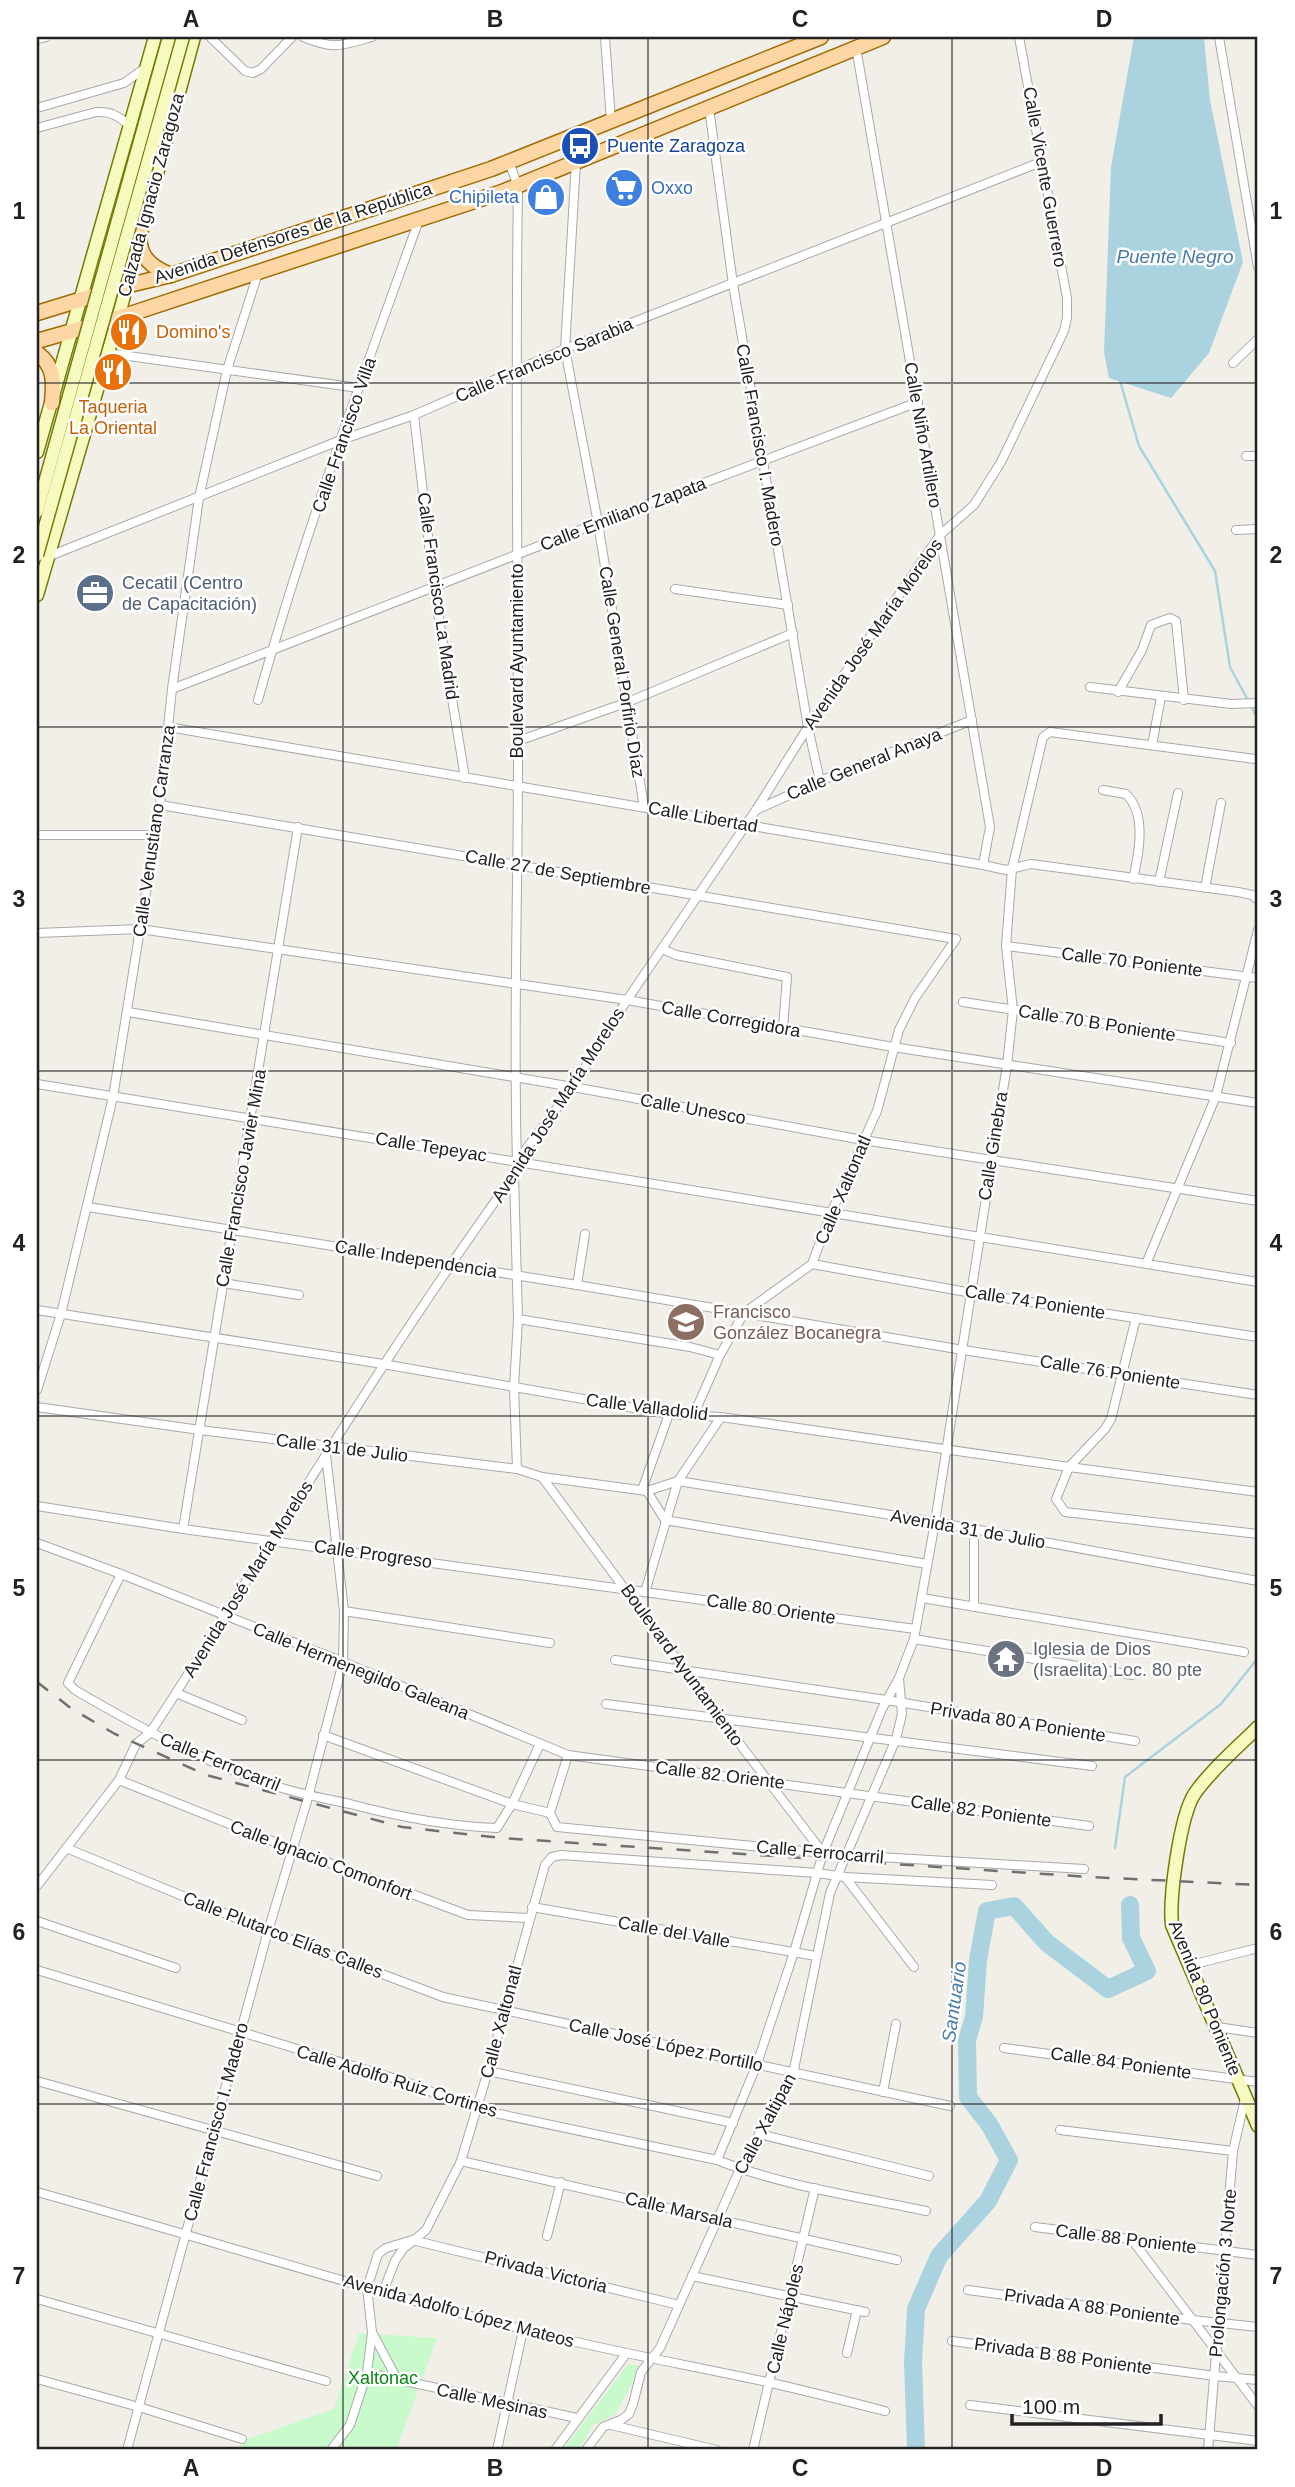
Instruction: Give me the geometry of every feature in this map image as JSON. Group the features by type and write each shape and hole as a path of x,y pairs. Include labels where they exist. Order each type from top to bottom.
{"main road":[{"name":"Calzada Ignacio Zaragoza","path":"37,511 169,37"},
{"name":"Calzada Ignacio Zaragoza","path":"37,595 42,556 183,37"},
{"name":"Avenida Defensores de la República","path":"37,313 171,275 509,162 821,37"},
{"name":"Avenida Defensores de la República","path":"37,341 118,318 518,186 883,37"},
{"path":"153,42 160,57 168,59 193,43"},
{"path":"38,448 153,42"},
{"name":"Calzada Ignacio Zaragoza","path":"42,556 76,457 118,318 193,43"},
{"path":"147,66 157,62 164,64 180,90"},
{"path":"105,211 120,224 145,214"},
{"path":"140,232 139,245 144,257 157,269 171,275"},
{"path":"37,353 50,365 53,374 52,403"},
{"path":"38,448 52,433 60,432 69,438 76,457"},
{"name":"Avenida 80 Poniente","path":"1258,1727 1193,1796 1174,1871 1170,1909 1172,1925 1258,2126"}],"street":[{"path":"37,39 46,37"},
{"path":"210,37 245,71 253,73 261,69 292,37"},
{"path":"303,37 326,46 341,46 372,37"},
{"path":"611,121 605,40 616,37"},
{"name":"Calle Vicente Guerrero","path":"1019,37 1067,298 1067,317"},
{"path":"1219,37 1258,267"},
{"name":"Calle Niño Artillero","path":"856,47 990,828 983,865"},
{"path":"37,108 124,83 147,66"},
{"name":"Calle Francisco I. Madero","path":"709,108 733,284 808,727 820,780"},
{"path":"37,128 106,111 115,114 129,125"},
{"name":"Boulevard Ayuntamiento","path":"509,162 518,186 515,372 518,785 514,1078 517,1161"},
{"name":"Calle General Porfirio Díaz","path":"576,162 565,349 598,523 645,807"},
{"name":"Calle Francisco Sarabia","path":"42,556 199,498 341,440 414,415 565,349 1041,162"},
{"name":"Calle Francisco Villa","path":"258,701 271,651 341,440 419,220"},
{"name":"Calle Venustiano Carranza","path":"37,1390 61,1314 113,1097 156,835 172,689 199,498 227,370 259,270"},
{"name":"Avenida José María Morelos","path":"37,1886 119,1780 136,1744 150,1733 176,1693 383,1364 449,1264 514,1175 517,1161 573,1087 627,1000 746,825 808,727 940,535 974,505 1001,462 1064,331 1067,317"},
{"path":"1233,363 1258,339"},
{"path":"107,353 359,388"},
{"name":"Calle Emiliano Zapata","path":"172,689 918,402"},
{"name":"Calle Francisco La Madrid","path":"414,415 434,588 465,778"},
{"path":"1246,456 1258,456"},
{"path":"1236,530 1258,529"},
{"path":"675,589 788,605"},
{"path":"1118,692 1142,650 1151,625 1170,618 1176,621 1184,700"},
{"path":"518,741 628,702 793,633"},
{"path":"1090,687 1184,700 1258,703"},
{"path":"1161,697 1152,746 1255,759"},
{"name":"Calle General Anaya","path":"755,810 820,780 972,720"},
{"name":"Calle Libertad","path":"168,727 518,785 1000,870 1031,864 1238,892 1252,895 1258,901"},
{"name":"Calle Ginebra","path":"716,2160 757,2064 824,1853 886,1700 899,1678 914,1639 1007,1065 1013,1010 1006,946 1012,869 1043,737 1050,732 1152,746"},
{"path":"1103,790 1126,794 1134,804 1139,831 1138,857 1133,879"},
{"path":"1159,882 1178,793"},
{"path":"1205,888 1221,803"},
{"name":"Calle 27 de Septiembre","path":"160,805 956,939"},
{"name":"Calle Francisco Javier Mina","path":"183,1529 298,827"},
{"path":"37,835 156,835"},
{"name":"Calle Corregidora","path":"37,933 140,929 627,1000 893,1047 1258,1103"},
{"path":"1146,1264 1216,1096 1258,929"},
{"name":"Calle Xaltonatl","path":"694,1414 720,1355 744,1313 812,1265 831,1213 884,1093 893,1047 915,998 956,939"},
{"name":"Calle 70 Poniente","path":"1006,946 1258,978"},
{"path":"662,949 676,955 787,976 783,1028"},
{"name":"Calle 70 B Poniente","path":"963,1002 1231,1043"},
{"name":"Calle Unesco","path":"128,1012 573,1087 863,1140 1258,1201"},
{"name":"Calle Tepeyac","path":"37,1084 979,1236"},
{"path":"514,1175 518,1318 514,1387 517,1469"},
{"name":"Calle Independencia","path":"88,1207 744,1313"},
{"path":"577,1284 585,1234"},
{"path":"979,1236 1258,1282"},
{"name":"Calle 74 Poniente","path":"812,1265 972,1293 1258,1337"},
{"path":"223,1283 299,1295"},
{"name":"Calle Valladolid","path":"37,1310 383,1364 669,1414 721,1417 1258,1492"},
{"name":"Calle 76 Poniente","path":"744,1313 962,1350 1258,1395"},
{"path":"518,1318 690,1347 720,1355"},
{"path":"1136,1318 1111,1419 1069,1467 1056,1499 1065,1512 1258,1534"},
{"name":"Calle 31 de Julio","path":"37,1406 328,1451 517,1469 542,1476 644,1491 678,1481"},
{"path":"669,1414 644,1491 665,1520 927,1564"},
{"path":"645,1592 678,1481 721,1417"},
{"name":"Calle Francisco I. Madero","path":"127,2450 268,1931 309,1794 343,1662 344,1611 328,1451"},
{"name":"Boulevard Ayuntamiento","path":"542,1476 684,1671 824,1853"},
{"name":"Avenida 31 de Julio","path":"678,1481 935,1522 1258,1581"},
{"name":"Calle Progreso","path":"37,1506 183,1529 626,1589"},
{"path":"974,1530 974,1607"},
{"name":"Calle Hermenegildo Galeana","path":"37,1543 343,1662 568,1755"},
{"name":"Calle Ferrocarril","path":"121,1574 68,1683 75,1690 150,1733 219,1765 285,1789 456,1827 497,1828 512,1804"},
{"name":"Calle 80 Oriente","path":"626,1589 915,1629"},
{"path":"922,1598 1244,1652"},
{"path":"344,1611 550,1643"},
{"path":"914,1639 1132,1675"},
{"name":"Privada 80 A Poniente","path":"615,1660 886,1700 1135,1741"},
{"name":"Calle Ginebra","path":"841,1876 845,1855 897,1739 902,1714 899,1678"},
{"path":"176,1693 242,1720"},
{"path":"606,1704 897,1739 1092,1766"},
{"path":"323,1735 512,1804 550,1813 568,1755"},
{"path":"512,1804 540,1744"},
{"name":"Calle 82 Oriente","path":"568,1755 872,1796"},
{"name":"Calle Ignacio Comonfort","path":"119,1780 468,1915 528,1917"},
{"name":"Calle 82 Poniente","path":"872,1796 1089,1826"},
{"name":"Calle Ferrocarril","path":"550,1813 557,1827 845,1855 1084,1870"},
{"name":"Calle Plutarco Elías Calles","path":"66,1848 268,1931 443,1997 505,2011"},
{"name":"Calle Xaltonatl","path":"383,2291 395,2261 412,2240 426,2230 461,2161 505,2011 528,1917 544,1865 552,1857 561,1855 817,1873"},
{"path":"817,1873 992,1885"},
{"path":"841,1876 914,1968"},
{"name":"Calle Xaltipan","path":"586,2450 596,2434 629,2414 641,2372 660,2348 740,2169 793,2074 816,1956 841,1876"},
{"name":"Calle del Valle","path":"533,1907 816,1956"},
{"path":"37,1922 176,1968"},
{"path":"1191,1965 1258,1948"},
{"name":"Calle Adolfo Ruiz Cortines","path":"37,1970 406,2082 476,2109 716,2160 740,2169 815,2188 926,2211"},
{"name":"Calle José López Portillo","path":"505,2011 950,2106"},
{"path":"883,2092 896,2024"},
{"path":"1217,2027 1258,2033"},
{"name":"Calle 84 Poniente","path":"1003,2048 1258,2082"},
{"path":"488,2071 733,2123"},
{"path":"37,2081 377,2176"},
{"name":"Prolongación 3 Norte","path":"1208,2450 1233,2151 1245,2098"},
{"path":"1060,2130 1233,2151"},
{"path":"758,2134 929,2175"},
{"name":"Calle Marsala","path":"461,2161 897,2260"},
{"path":"547,2236 561,2182"},
{"name":"Calle Nápoles","path":"753,2450 815,2188"},
{"name":"Avenida Adolfo López Mateos","path":"37,2192 523,2330 886,2411"},
{"name":"Calle 88 Poniente","path":"1035,2227 1258,2255"},
{"path":"331,2450 350,2425 367,2373 372,2332 368,2288 378,2254 386,2248 412,2240"},
{"name":"Privada Victoria","path":"412,2240 679,2305"},
{"path":"1132,2240 1258,2406"},
{"path":"692,2276 861,2311 848,2353"},
{"name":"Privada A 88 Poniente","path":"968,2290 1258,2327"},
{"path":"37,2299 326,2381"},
{"path":"498,2450 523,2330"},
{"path":"372,2332 398,2381"},
{"name":"Privada B 88 Poniente","path":"952,2341 1258,2380"},
{"path":"555,2450 626,2354"},
{"name":"Calle Mesinas","path":"367,2373 577,2418"},
{"path":"37,2379 242,2439"},
{"path":"970,2405 1258,2441"},
{"path":"609,2424 717,2450"}],"green space":[{"name":"Xaltonac","path":"359,2333 437,2338 396,2450 239,2450 244,2440 334,2409"},
{"path":"628,2364 641,2366 615,2415 593,2425 579,2450 563,2450"}],"water":[{"name":"Puente Negro","path":"1134,37 1204,37 1210,100 1243,262 1209,353 1171,398 1109,378 1104,352 1111,167"}],"waterway":[{"path":"1120,381 1139,446 1215,571 1230,667 1258,719"},
{"path":"1115,1848 1125,1777 1221,1704 1258,1658"},
{"name":"Santuario","path":"916,2450 913,2362 916,2309 939,2256 988,2201 1009,2160 989,2124 968,2097 967,2040 974,2017 978,1960 987,1911 1014,1906 1047,1943 1108,1989 1147,1971 1131,1938 1130,1905"}],"railway":[{"path":"37,1682 72,1709 115,1734 206,1775 402,1827 501,1838 1090,1877 1258,1885"}],"place":[{"name":"Puente Zaragoza","path":"580,146"},
{"name":"Oxxo","path":"624,188"},
{"name":"Chipileta","path":"546,197"},
{"name":"Domino's","path":"129,332"},
{"name":"Taqueria La Oriental","path":"113,372"},
{"name":"CecatiI (Centro de Capacitación)","path":"95,593"},
{"name":"Francisco González Bocanegra","path":"686,1322"},
{"name":"Iglesia de Dios (Israelita) Loc. 80 pte","path":"1006,1659"}]}
